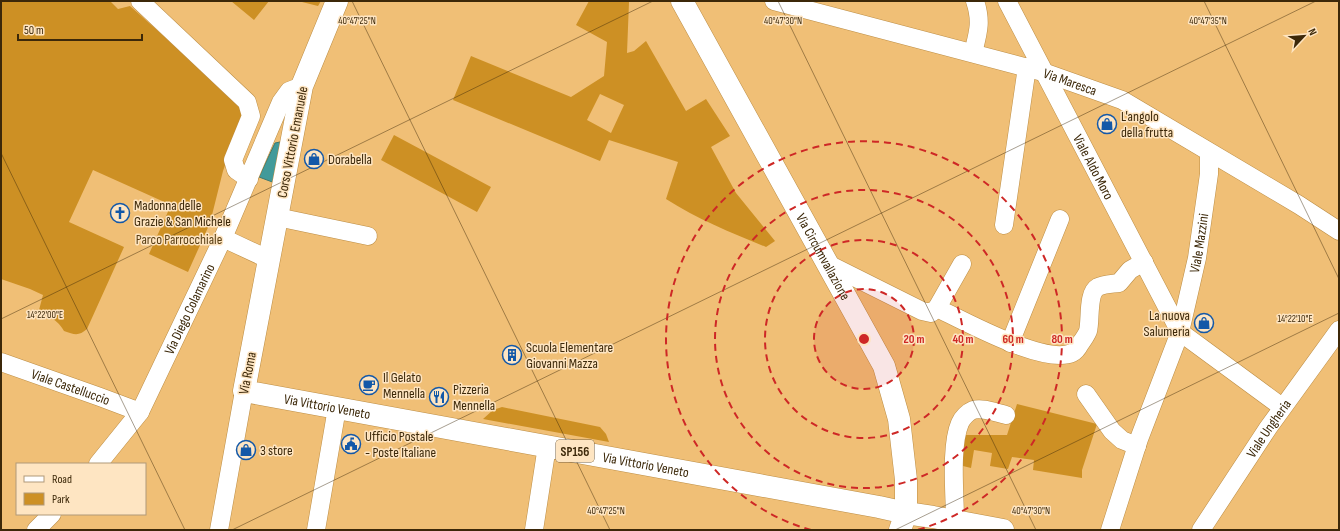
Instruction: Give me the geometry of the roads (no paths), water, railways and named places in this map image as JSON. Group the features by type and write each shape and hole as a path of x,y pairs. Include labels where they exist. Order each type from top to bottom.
{"main road":[{"name":"Corso Vittorio Emanuele","path":"277,217 302,86 337,1"},
{"name":"Via Circumvallazione","path":"682,1 884,366 899,420 906,480 903,522"},
{"name":"Via Roma","path":"244,391 268,258 277,217"},
{"name":"Via Vittorio Veneto","path":"244,391 879,507 903,522"},
{"name":"SP156","path":"903,522 955,521 1003,530"}],"street":[{"path":"140,1 247,102 251,116 233,160 236,170 248,179"},
{"name":"Via Maresca","path":"774,1 1035,69 1122,100 1299,205 1339,231"},
{"path":"973,53 980,28 978,10 975,1"},
{"name":"Viale Aldo Moro","path":"1007,1 1035,69 1144,262 1180,332"},
{"path":"1004,225 1035,69"},
{"name":"Via Diego Colamarino","path":"99,463 140,412 223,238 281,102 289,91 302,86"},
{"name":"Viale Mazzini","path":"1110,530 1137,446 1180,332 1197,258 1209,174 1209,152"},
{"path":"277,217 368,236"},
{"path":"1010,343 1060,219"},
{"path":"223,238 268,258"},
{"path":"937,308 1010,343 1047,353 1066,355 1074,352 1088,331 1091,300 1095,290 1104,285 1119,283 1130,270 1144,262"},
{"path":"828,264 922,311 931,313 937,308 962,264"},
{"name":"Viale Ungheria","path":"1201,530 1282,407 1339,330"},
{"path":"1180,332 1282,407"},
{"name":"Viale Castelluccio","path":"1,362 140,412"},
{"name":"Via Roma","path":"219,530 244,391"},
{"path":"1086,394 1112,431 1122,440 1137,446"},
{"path":"316,530 337,408"},
{"path":"955,521 954,453 960,422 972,411 980,409 1006,415"},
{"path":"534,530 547,446"},
{"path":"36,530 51,515"}],"water":[{"path":"280,142 282,144 275,183 259,177 275,143"}],"place":[{"name":"L'angolo della frutta","path":"1107,124"},
{"name":"Dorabella","path":"314,159"},
{"name":"Madonna delle Grazie & San Michele","path":"120,213"},
{"name":"La nuova Salumeria","path":"1204,323"},
{"name":"Scuola Elementare Giovanni Mazza","path":"512,355"},
{"name":"Il Gelato Mennella","path":"369,385"},
{"name":"Pizzeria Mennella","path":"439,397"},
{"name":"Ufficio Postale - Poste Italiane","path":"351,444"},
{"name":"3 store","path":"246,450"}],"park label":[{"name":"Parco Parrocchiale","path":"179,239"}]}
